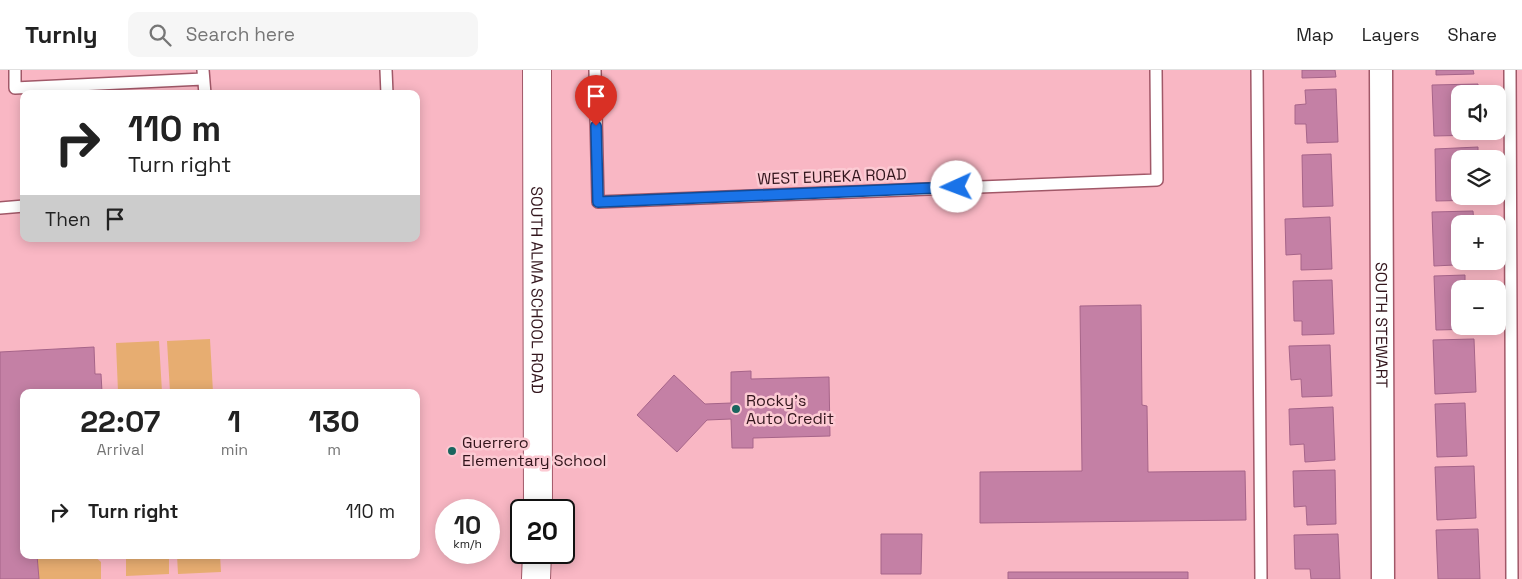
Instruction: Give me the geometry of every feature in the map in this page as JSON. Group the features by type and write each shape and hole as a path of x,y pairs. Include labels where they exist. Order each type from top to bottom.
{"main road":[{"name":"SOUTH ALMA SCHOOL ROAD","path":"537,70 538,499"},
{"path":"536,579 537,564"}],"street":[{"name":"SOUTH STEWART","path":"1381,70 1383,579"}],"lane":[{"path":"15,70 15,88 203,75 205,90"},
{"path":"386,70 387,90"},
{"name":"WEST EUREKA ROAD","path":"595,70 598,202 1157,180 1156,70"},
{"path":"1257,70 1260,579"},
{"path":"1510,70 1512,579"},
{"path":"0,208 20,206"}],"shaded area":[{"path":"210,339 213,389 170,389 167,341"},
{"path":"159,341 162,389 118,389 116,343"},
{"path":"37,559 98,559 101,562 101,579 39,579"},
{"path":"126,559 169,559 169,574 126,576"},
{"path":"177,559 220,559 221,572 178,574"}],"building":[{"path":"1302,70 1335,70 1336,77 1302,78"},
{"path":"1436,70 1473,70 1474,74 1436,75"},
{"path":"1478,84 1451,85 1451,136 1434,136 1432,85"},
{"path":"1336,89 1338,142 1307,143 1306,124 1295,124 1295,105 1306,104 1305,90"},
{"path":"1478,147 1478,150 1451,150 1451,201 1436,201 1435,149"},
{"path":"1331,154 1333,206 1303,207 1302,155"},
{"path":"1473,211 1473,215 1451,215 1451,265 1434,266 1432,212"},
{"path":"1330,217 1332,269 1301,270 1301,254 1286,255 1285,219"},
{"path":"1465,275 1465,280 1451,280 1451,330 1436,330 1434,276"},
{"path":"1332,280 1334,334 1302,335 1302,321 1294,321 1293,281"},
{"path":"1141,305 1142,405 1147,406 1148,472 1245,471 1246,520 980,523 980,472 1082,471 1080,306"},
{"path":"1474,339 1476,392 1435,394 1433,340"},
{"path":"1330,345 1332,396 1302,397 1301,379 1291,380 1289,346"},
{"path":"94,347 95,374 101,374 102,389 20,389 20,559 37,559 39,579 0,579 0,352"},
{"name":"Rocky's Auto Credit","path":"751,371 751,379 829,377 830,436 753,438 753,448 732,448 731,419 707,420 677,452 637,415 674,375 705,404 731,403 731,372"},
{"path":"1465,403 1467,456 1437,457 1435,404"},
{"path":"1333,407 1335,460 1305,462 1304,444 1290,445 1289,409"},
{"path":"1474,466 1476,518 1437,520 1435,467"},
{"path":"1335,470 1336,524 1307,525 1306,506 1294,507 1293,471"},
{"path":"1478,529 1480,579 1438,579 1436,530"},
{"path":"881,534 922,534 921,574 881,574"},
{"path":"1338,534 1340,579 1311,579 1310,569 1295,569 1294,535"},
{"path":"1008,572 1188,572 1188,579 1008,579"}],"place":[{"name":"Rocky's Auto Credit","path":"736,409"},
{"name":"Guerrero Elementary School","path":"452,451"}],"route":[{"path":"596,126 598,202 957,187"}]}
